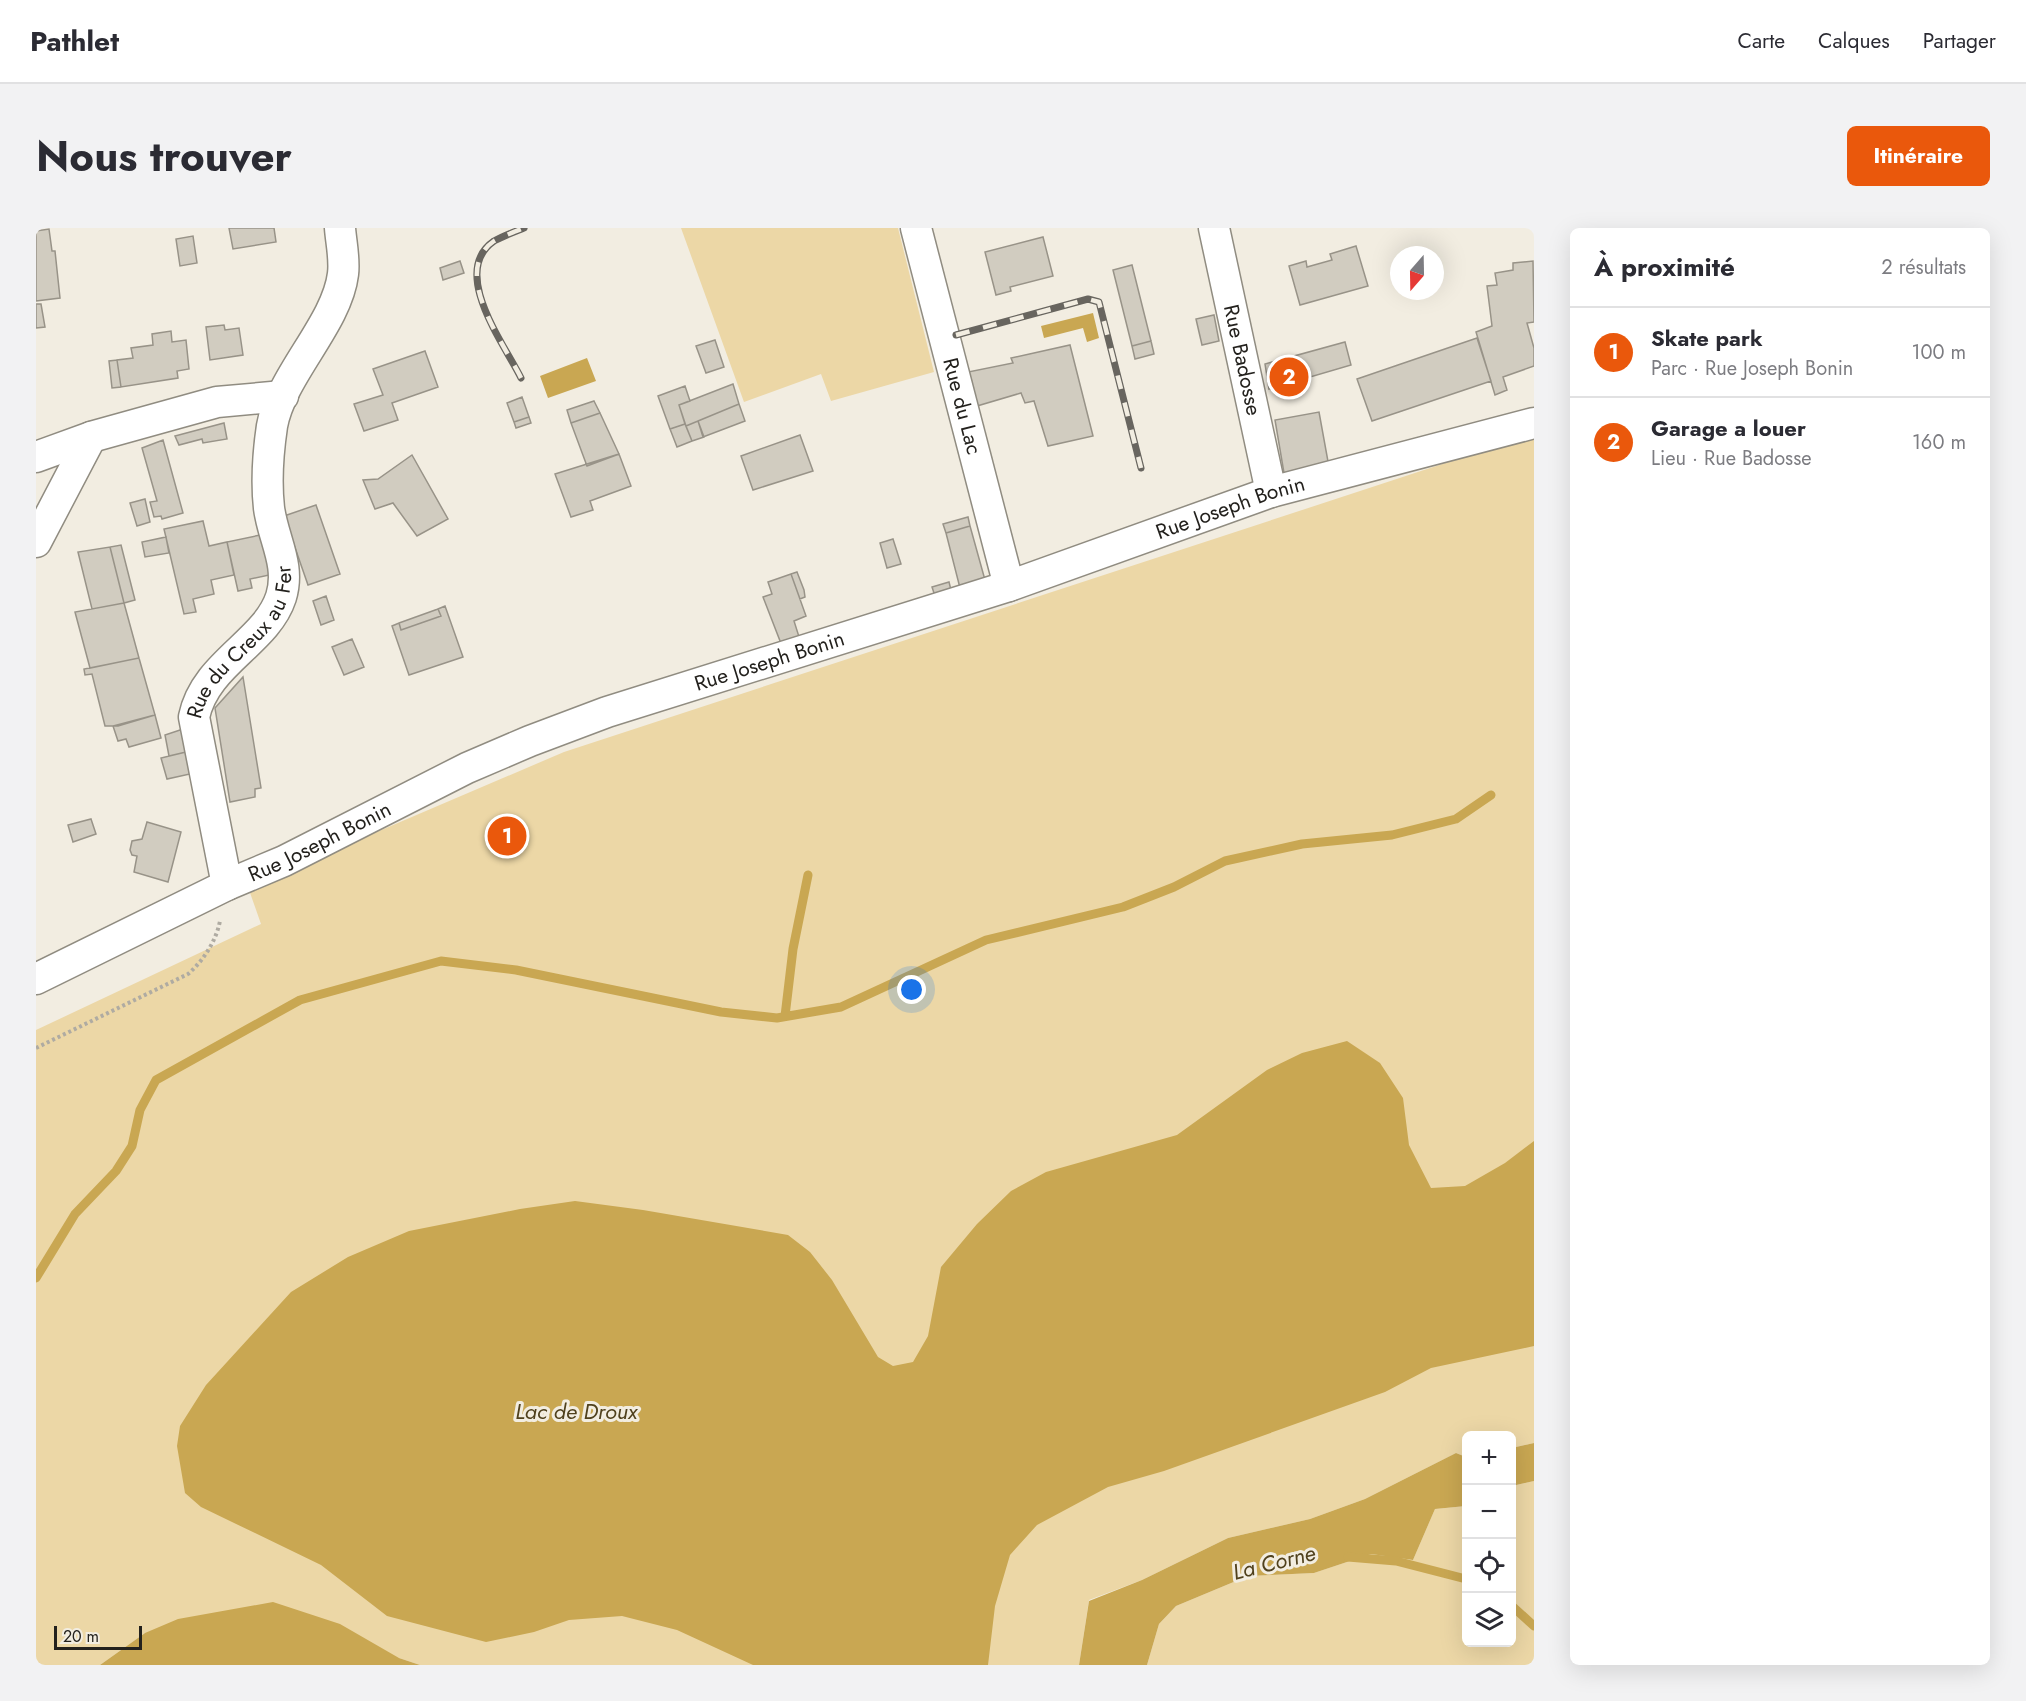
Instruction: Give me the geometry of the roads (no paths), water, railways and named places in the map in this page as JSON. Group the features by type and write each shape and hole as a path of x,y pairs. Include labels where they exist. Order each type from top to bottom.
{"street":[{"name":"Rue du Creux au Fer","path":"227,885 194,717 198,697 268,619 281,597 285,568 270,509 267,471 272,424 283,396 330,312 343,274 340,228"},
{"name":"Rue du Lac","path":"916,228 1009,586"},
{"name":"Rue Badosse","path":"1214,228 1271,492"},
{"path":"36,457 91,437 217,402 283,396"},
{"name":"Rue Joseph Bonin","path":"36,979 227,885 284,861 457,773 530,741 607,712 1009,586 1271,492 1534,423"},
{"path":"36,542 91,437"}],"water":[{"path":"1093,313 1099,338 1087,342 1083,328 1044,338 1041,326"},
{"path":"587,358 596,381 548,398 540,376"},
{"name":"Lac de Droux","path":"1347,1041 1380,1063 1403,1098 1409,1145 1431,1188 1465,1186 1505,1163 1534,1141 1534,1346 1431,1368 1385,1392 1164,1471 1108,1487 1037,1525 1010,1555 995,1606 988,1665 753,1665 677,1630 622,1616 569,1620 534,1632 486,1642 387,1616 321,1565 201,1507 185,1493 177,1446 180,1426 206,1385 291,1292 348,1257 409,1231 520,1209 575,1201 643,1210 788,1235 810,1252 832,1280 878,1357 893,1366 913,1362 928,1336 941,1267 977,1224 1011,1191 1046,1172 1177,1135 1267,1070 1302,1053"},
{"path":"1534,1443 1534,1481 1516,1485 1516,1447"},
{"name":"La Corne","path":"1456,1453 1462,1455 1462,1506 1435,1509 1413,1560 1371,1554 1314,1573 1248,1576 1176,1606 1159,1624 1147,1665 1079,1665 1089,1601 1142,1580 1228,1538 1310,1519 1365,1499"},
{"path":"273,1602 340,1624 399,1658 420,1665 100,1665 145,1633 178,1619"}],"waterway":[{"path":"36,1278 75,1214 116,1171 132,1146 140,1110 156,1080 300,1000 441,961 516,970 721,1012 777,1018 841,1007 986,940 1123,907 1174,887 1225,861 1302,844 1392,835 1456,819 1491,795"},
{"path":"785,1016 793,949 808,875"},
{"path":"1348,1557 1396,1561 1462,1578"},
{"path":"1516,1610 1534,1626"}],"railway":[{"path":"521,378 485,309 477,271 482,254 494,241 524,228"},
{"path":"956,335 1088,299 1099,302 1141,468"}],"place":[{"name":"Garage a louer","path":"1289,377"},
{"name":"Skate park","path":"507,836"}]}
